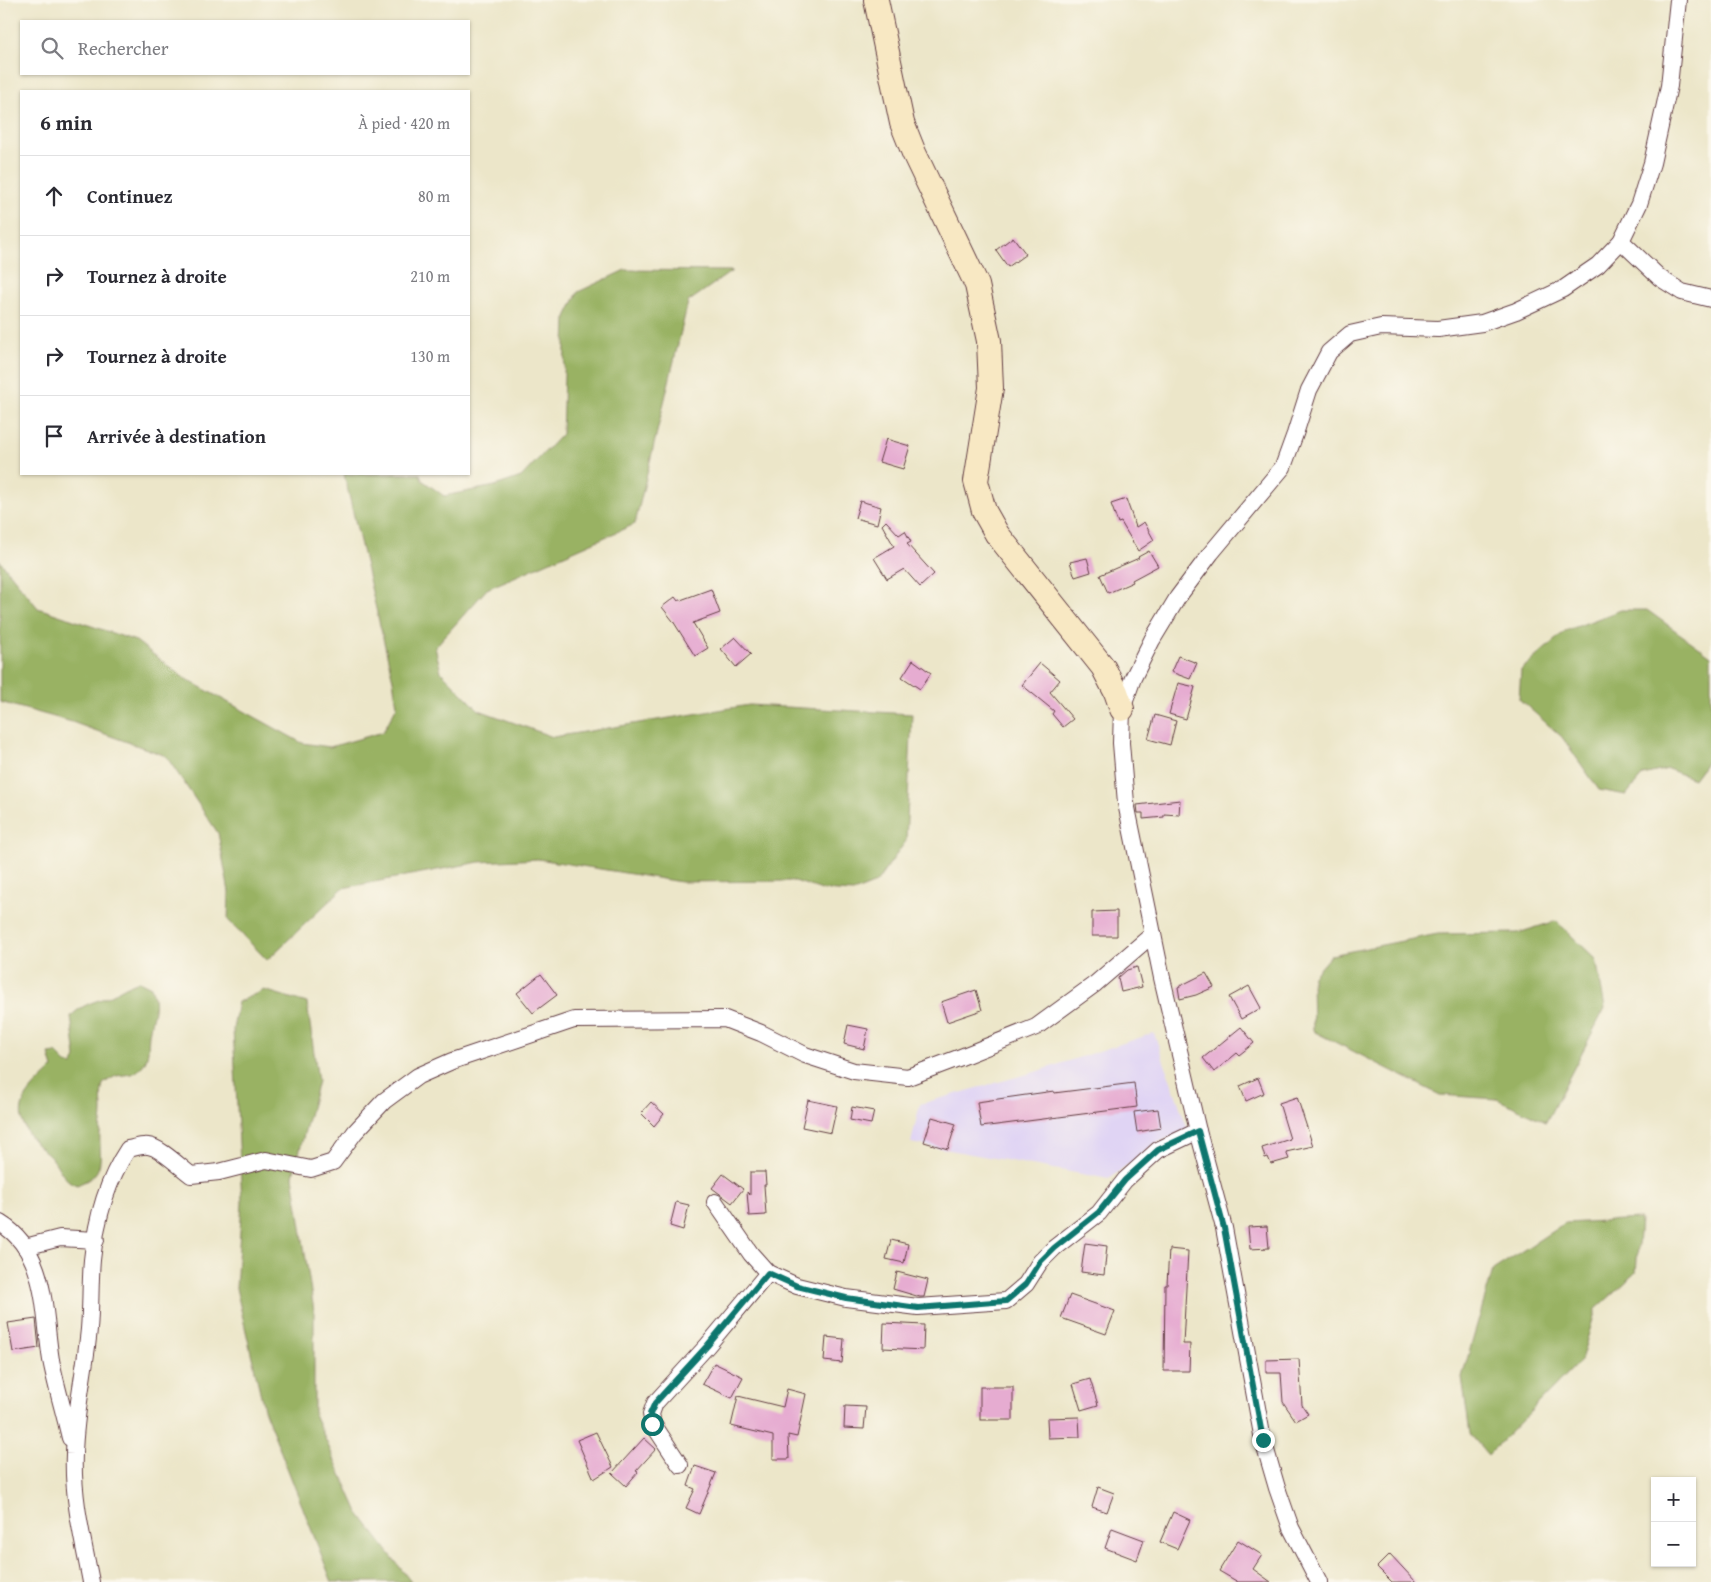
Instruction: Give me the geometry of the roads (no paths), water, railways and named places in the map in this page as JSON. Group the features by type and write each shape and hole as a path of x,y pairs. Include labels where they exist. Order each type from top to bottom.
{"street":[{"path":"876,0 902,123 914,154 977,285 988,340 991,388 976,481 984,511 997,534 1103,667 1116,692 1122,709"},
{"path":"1319,1582 1291,1528 1263,1440 1224,1228 1198,1131 1153,934 1126,803 1121,743 1122,709 1133,678 1152,640 1178,597 1211,553 1282,467 1309,390 1329,352 1350,334 1381,327 1438,330 1482,323 1516,311 1563,289 1598,265 1621,240 1639,204 1660,130 1669,86 1678,0"},
{"path":"1621,240 1660,278 1682,292 1711,299"},
{"path":"91,1582 76,1502 74,1455 77,1412 89,1329 92,1260 102,1207 117,1166 128,1149 148,1146 162,1152 191,1175 219,1172 266,1160 312,1169 323,1166 333,1162 355,1132 384,1102 418,1076 452,1061 574,1020 725,1019 761,1033 805,1056 854,1071 908,1076 1036,1027 1095,984 1153,934"},
{"path":"715,1202 751,1254 768,1273 797,1286 846,1298 918,1308 1006,1301 1026,1284 1040,1262 1054,1248 1099,1212 1125,1180 1158,1150 1198,1131"},
{"path":"0,1223 11,1230 25,1247 36,1269 44,1297 51,1360 74,1455"},
{"path":"25,1247 60,1238 96,1240"},
{"path":"680,1465 652,1424 650,1414 655,1403 707,1346 768,1273"}]}
